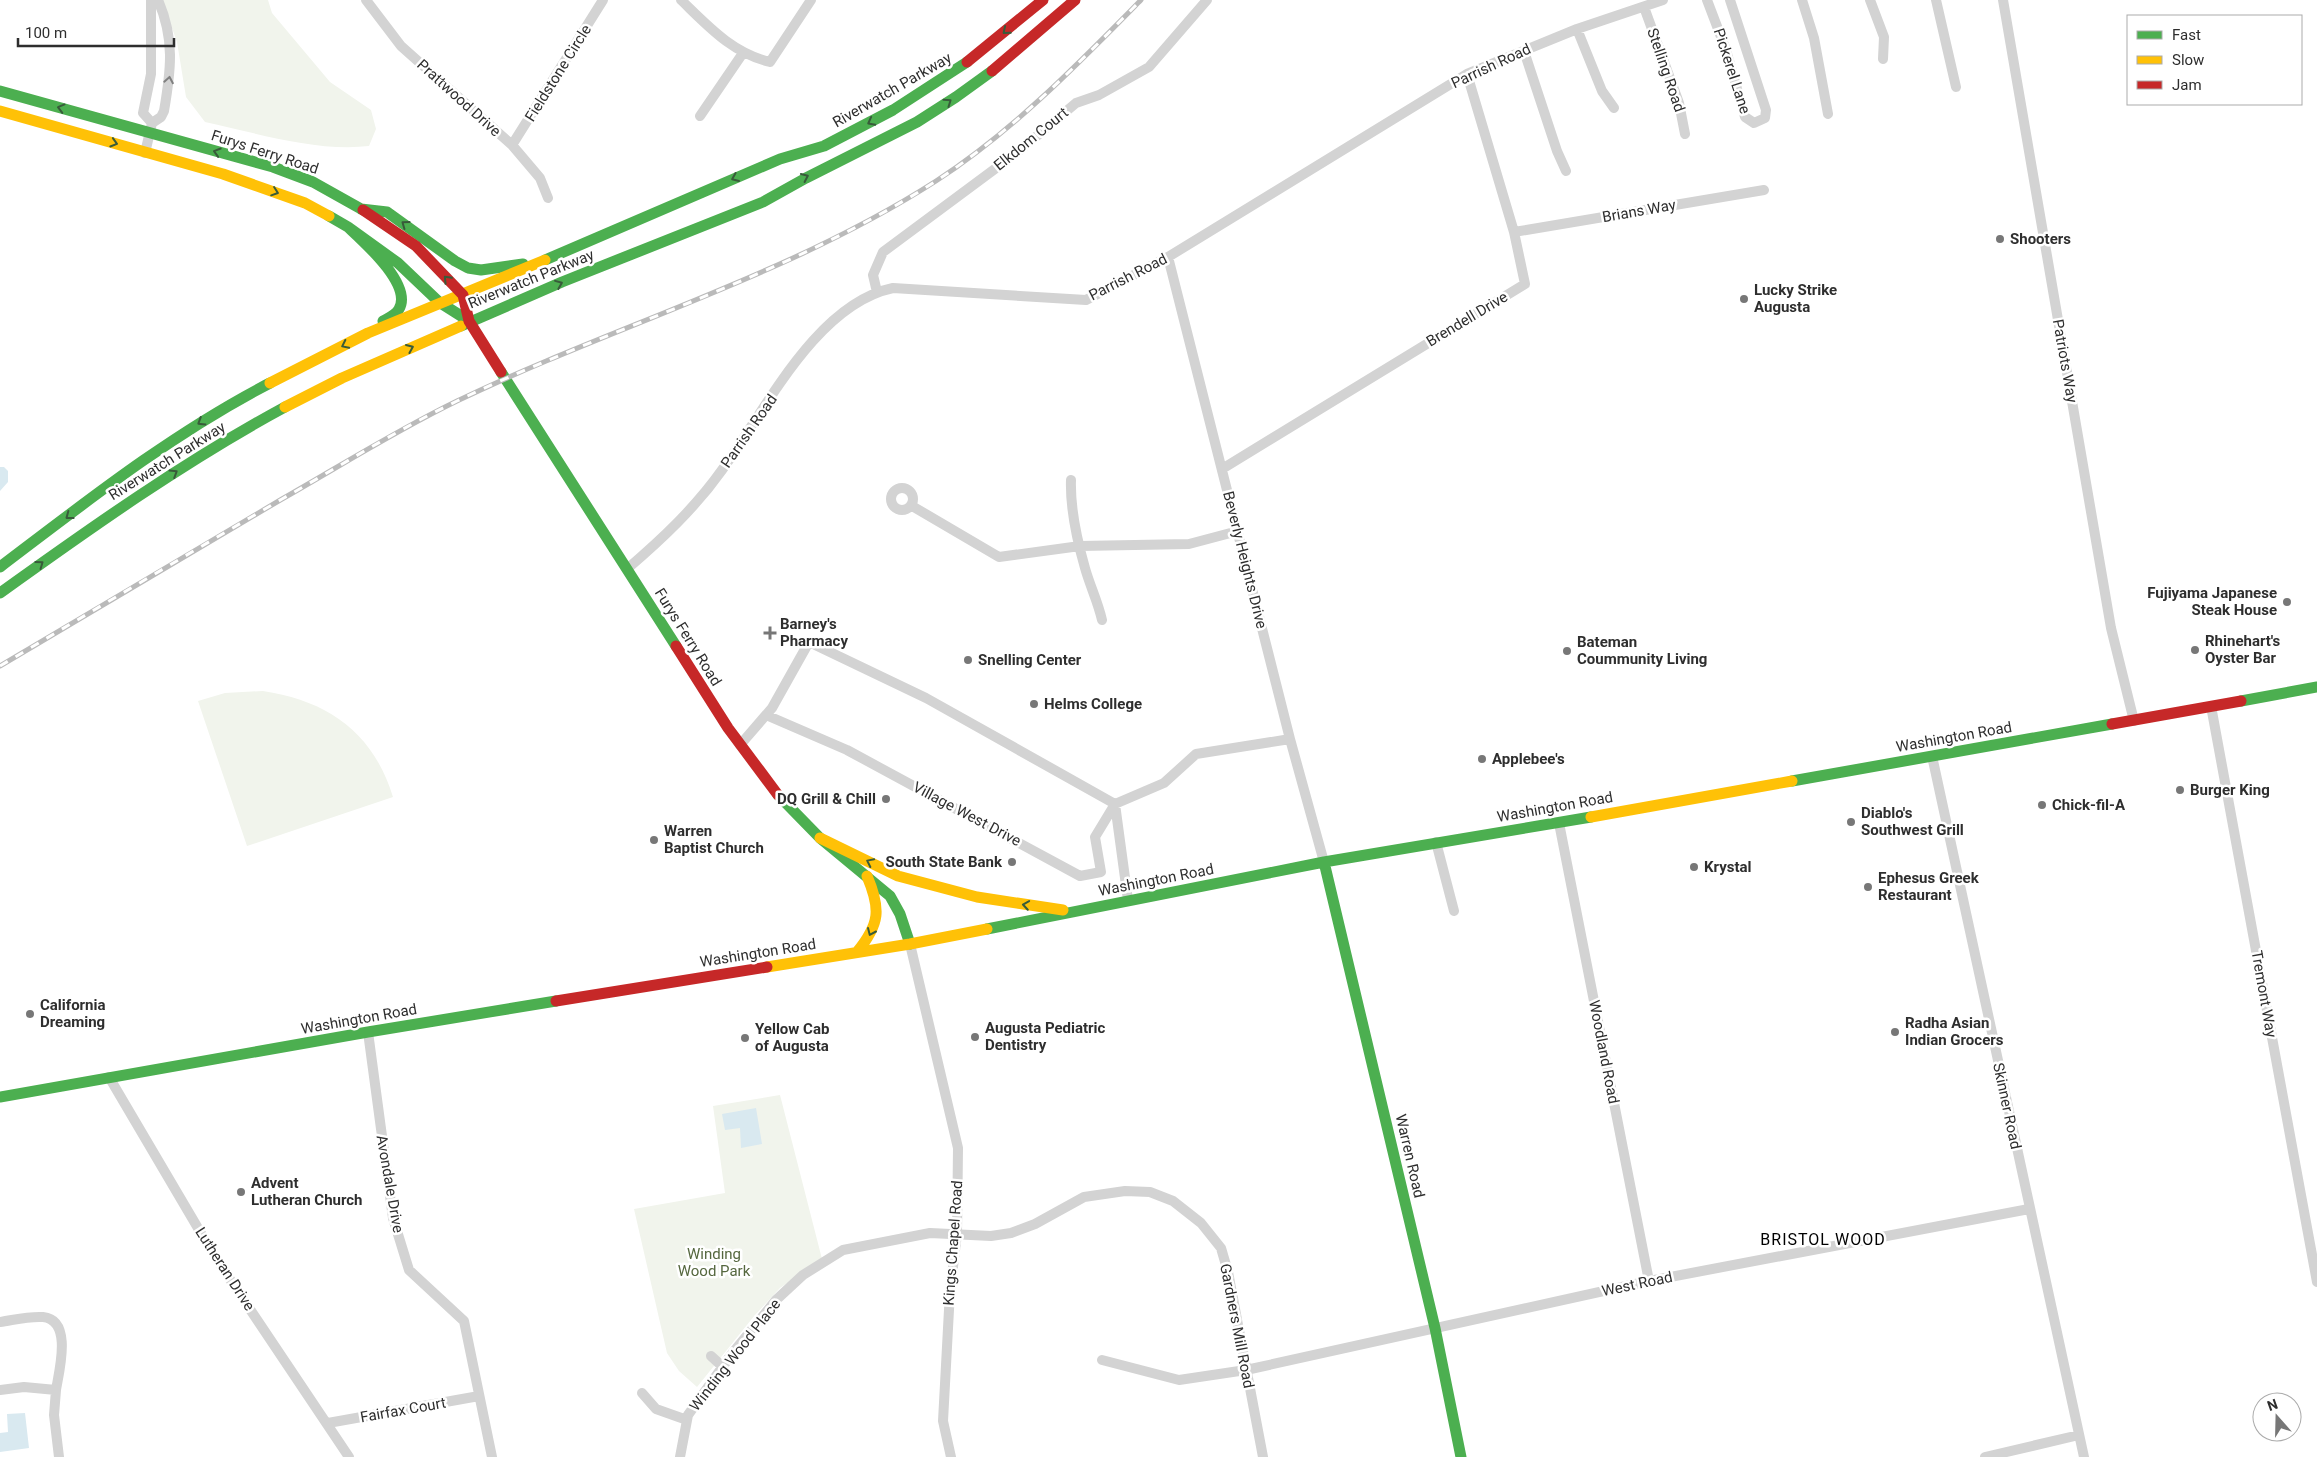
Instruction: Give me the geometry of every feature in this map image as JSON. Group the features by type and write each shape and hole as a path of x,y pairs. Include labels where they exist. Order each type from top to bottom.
{"main road":[{"name":"Riverwatch Parkway","path":"0,567 178,436 230,404 368,333 439,302 463,295 780,159 824,146 860,128 925,90 978,55 1043,0"},
{"name":"Riverwatch Parkway","path":"0,593 111,513 275,413 359,369 469,321 763,202 797,181 847,158 938,109 987,75 1075,0"},
{"name":"Furys Ferry Road","path":"0,91 151,127 314,182 361,208 416,246 463,295 469,321 740,745 770,786 820,838 890,896 900,914 910,944"},
{"name":"Furys Ferry Road","path":"0,111 223,174 305,203 348,227 398,263 439,302 469,321"},
{"path":"361,208 388,212 468,268 481,270 544,261"},
{"path":"348,227 384,263 399,290 402,301 398,311 368,333"},
{"name":"Washington Road","path":"0,1097 368,1032 910,944 1324,862 1559,823 2317,687"},
{"path":"820,838 898,876 977,897 1074,912"},
{"name":"Warren Road","path":"1324,862 1436,1328 1461,1457"},
{"path":"857,952 869,938 878,915 877,899 867,876"}],"street":[{"path":"151,0 151,74 143,113 151,127"},
{"path":"145,153 151,127 164,111 170,71 170,44 166,19 158,0"},
{"name":"Prattwood Drive","path":"366,0 401,46 512,145 540,178 548,198"},
{"name":"Fieldstone Circle","path":"512,145 603,0"},
{"path":"680,0 716,34 743,53 770,62 811,0"},
{"name":"Elkdom Court","path":"877,292 873,275 883,252 1019,151 1076,103 1099,95 1149,67 1208,0"},
{"name":"Parrish Road","path":"627,569 664,537 722,471 807,348 840,315 866,296 893,288 1086,300 1168,257 1468,74 1577,29 1663,0"},
{"name":"Pickerel Lane","path":"1707,0 1726,50 1745,117 1754,123 1765,118 1766,110 1730,0"},
{"path":"1802,0 1814,38 1828,114"},
{"path":"1870,0 1884,37 1883,59"},
{"path":"1936,0 1956,87"},
{"name":"Patriots Way","path":"2003,0 2111,628 2134,721"},
{"name":"Stelling Road","path":"1644,7 1679,103 1685,134"},
{"path":"1577,29 1602,91 1614,108"},
{"path":"1524,50 1557,151 1566,171"},
{"path":"700,116 743,53"},
{"name":"Brendell Drive","path":"1222,469 1525,284 1514,232 1468,74"},
{"name":"Brians Way","path":"1514,232 1764,190"},
{"name":"Beverly Heights Drive","path":"1168,257 1290,739 1324,862"},
{"path":"1071,480 1071,495 1080,546 1102,620"},
{"path":"912,506 999,557 1080,546 1189,544 1238,531"},
{"path":"740,745 766,715 809,642 926,698 1115,804"},
{"name":"Tremont Way","path":"2211,706 2317,1282"},
{"name":"Village West Drive","path":"766,715 847,750 1080,876 1102,872 1096,837 1115,804"},
{"path":"1115,804 1164,783 1196,754 1290,739"},
{"name":"Skinner Road","path":"1932,756 2084,1457"},
{"path":"1115,804 1128,900"},
{"name":"Woodland Road","path":"1559,823 1649,1281"},
{"path":"1436,842 1454,911"},
{"name":"Kings Chapel Road","path":"910,944 958,1148 957,1234 950,1291 943,1421 951,1457"},
{"name":"Avondale Drive","path":"368,1032 393,1218 409,1270 464,1320 492,1457"},
{"name":"Lutheran Drive","path":"109,1077 215,1257 349,1457"},
{"name":"Gardners Mill Road","path":"957,1234 991,1236 1011,1233 1035,1224 1084,1197 1125,1191 1150,1192 1173,1201 1201,1223 1220,1248 1228,1272 1263,1457"},
{"name":"West Road","path":"1102,1360 1179,1380 1246,1370 1649,1281 2029,1209"},
{"name":"Winding Wood Place","path":"680,1457 688,1415 776,1300 803,1275 843,1250 930,1233 957,1234"},
{"path":"0,1322 21,1318 45,1317 56,1322 60,1328 62,1350 54,1415 59,1457"},
{"path":"710,1356 724,1367"},
{"path":"0,1390 24,1387 56,1390"},
{"path":"642,1392 656,1409 687,1420"},
{"name":"Fairfax Court","path":"328,1423 479,1396"},
{"path":"1985,1457 2079,1435"}],"green space":[{"path":"162,0 268,0 272,13 330,82 371,110 376,129 369,146 349,147 308,144 205,122 186,97 177,42"},
{"path":"263,691 308,703 345,723 373,754 384,774 393,797 247,846 198,701 225,693"},
{"name":"Winding Wood Park","path":"780,1095 822,1259 780,1288 755,1315 697,1387 679,1371 667,1353 634,1209 725,1193 713,1106"}],"shaded area":[{"path":"0,467 4,467 8,471 8,482 0,491"},
{"path":"756,1108 762,1144 741,1148 740,1128 725,1130 722,1114"},
{"path":"25,1413 29,1448 0,1452 0,1433 8,1432 7,1414"}],"railway":[{"path":"0,666 282,499 435,412 517,374 761,272 821,245 879,215 936,181 992,141 1068,73 1141,0"}],"traffic: fast":[{"path":"545,260 780,159 824,146 893,110 967,62"},
{"path":"461,326 562,282 763,202 917,122 992,71"},
{"path":"0,91 273,167 313,182 363,210"},
{"path":"361,209 387,212 455,261 468,268 481,270 523,264"},
{"path":"329,216 348,227 398,263 439,302 469,321"},
{"path":"348,227 375,253 393,276 399,288 401,299 399,309 394,315 383,321"},
{"path":"501,372 676,646"},
{"path":"0,567 131,469 199,424 270,383"},
{"path":"0,593 104,519 175,472 285,407"},
{"path":"2241,701 2317,687"},
{"path":"1792,781 2112,724"},
{"path":"778,795 820,838 890,896 900,914 910,944"},
{"path":"987,929 1324,862 1591,817"},
{"path":"1324,862 1435,1328 1461,1457"},
{"path":"0,1097 556,1001"}],"traffic: slow":[{"path":"0,111 223,174 305,203 329,216"},
{"path":"270,383 368,333 545,260"},
{"path":"285,407 342,378 461,326"},
{"path":"1591,817 1792,781"},
{"path":"820,838 898,876 977,897 1063,910"},
{"path":"857,952 870,933 876,916 875,898 867,876"},
{"path":"767,967 910,944 987,929"}],"traffic: jam":[{"path":"967,62 1043,0"},
{"path":"992,71 1075,0"},
{"path":"363,210 416,246 463,295 469,321 501,372"},
{"path":"676,646 728,728 778,795"},
{"path":"2112,724 2241,701"},
{"path":"556,1001 767,967"}],"place":[{"name":"Shooters","path":"2000,239"},
{"name":"Lucky Strike Augusta","path":"1744,299"},
{"name":"Fujiyama Japanese Steak House","path":"2287,602"},
{"name":"Barney's Pharmacy","path":"770,633"},
{"name":"Rhinehart's Oyster Bar","path":"2195,650"},
{"name":"Bateman Coummunity Living","path":"1567,651"},
{"name":"Snelling Center","path":"968,660"},
{"name":"Helms College","path":"1034,704"},
{"name":"Applebee's","path":"1482,759"},
{"name":"Burger King","path":"2180,790"},
{"name":"DQ Grill & Chill","path":"886,799"},
{"name":"Chick-fil-A","path":"2042,805"},
{"name":"Diablo's Southwest Grill","path":"1851,822"},
{"name":"Warren Baptist Church","path":"654,840"},
{"name":"South State Bank","path":"1012,862"},
{"name":"Krystal","path":"1694,867"},
{"name":"Ephesus Greek Restaurant","path":"1868,887"},
{"name":"California Dreaming","path":"30,1014"},
{"name":"Radha Asian Indian Grocers","path":"1895,1032"},
{"name":"Augusta Pediatric Dentistry","path":"975,1037"},
{"name":"Yellow Cab of Augusta","path":"745,1038"},
{"name":"Advent Lutheran Church","path":"241,1192"}],"district":[{"name":"BRISTOL WOOD","path":"1823,1239"}]}
